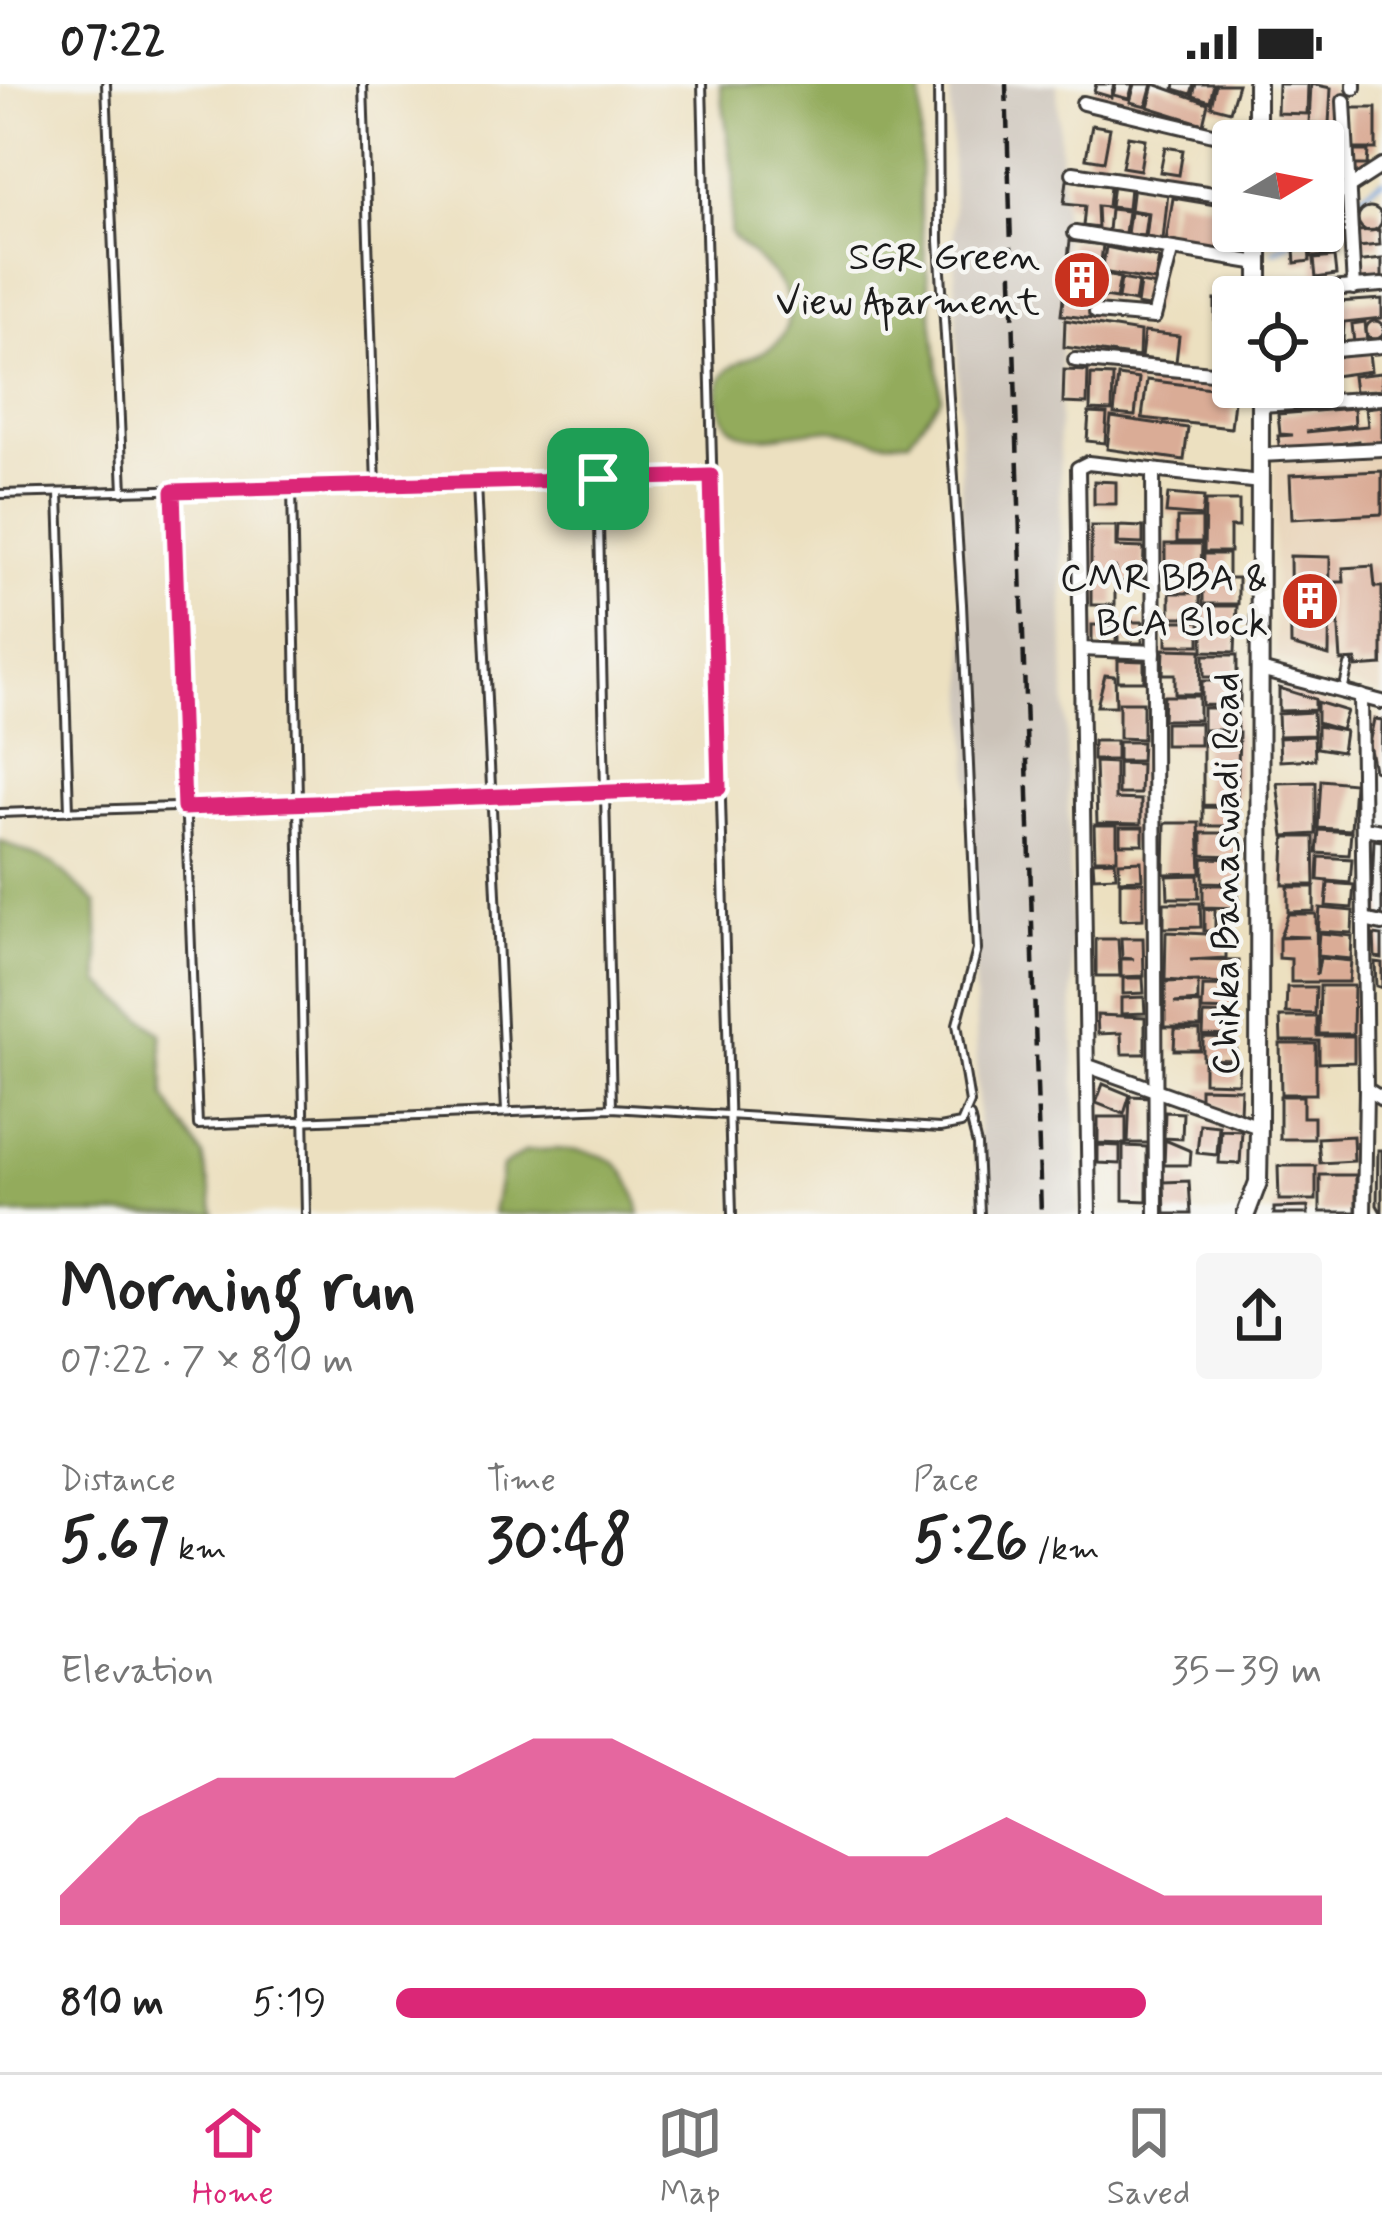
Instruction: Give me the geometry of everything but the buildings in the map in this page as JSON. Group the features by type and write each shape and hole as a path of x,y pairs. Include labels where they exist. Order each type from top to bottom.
{"main road":[{"path":"1257,84 1257,120"},
{"path":"1259,252 1259,276"},
{"name":"Chikka Banaswadi Road","path":"1246,1214 1258,1182 1259,1127 1260,408"}],"street":[{"path":"1344,101 1354,288"},
{"path":"1083,103 1212,134"},
{"path":"1346,204 1382,166"},
{"path":"1073,173 1212,194"},
{"path":"1076,233 1259,263"},
{"path":"1096,312 1154,317 1171,252"},
{"path":"1344,289 1382,286"},
{"path":"1344,349 1382,346"},
{"path":"1075,360 1212,373"},
{"path":"1344,397 1382,398"},
{"path":"1260,455 1382,448"},
{"path":"1089,1214 1078,468 1088,463 1260,482"},
{"path":"1153,470 1156,1214"},
{"path":"1081,650 1154,652"},
{"path":"1260,670 1382,702"},
{"path":"1361,696 1364,1214"},
{"path":"1363,828 1382,831"},
{"path":"1364,920 1382,924"},
{"path":"1365,992 1382,996"},
{"path":"1088,1066 1259,1127"},
{"path":"1366,1089 1382,1099"}],"lane":[{"path":"106,84 123,492"},
{"path":"363,84 376,486"},
{"path":"703,84 732,1214"},
{"path":"938,84 939,242 976,950 957,1024 977,1145 980,1214"},
{"path":"0,494 711,476"},
{"path":"598,479 612,1108"},
{"path":"477,483 506,1112"},
{"path":"292,488 307,1214"},
{"path":"173,491 198,1125 612,1108 940,1128 961,1124 969,1113"},
{"path":"59,493 69,811"},
{"path":"1343,692 1349,665"},
{"path":"0,812 719,788"}],"shaded area":[{"path":"950,84 1057,84 1064,229 1059,438 1078,1214 981,1214"},
{"path":"1382,454 1382,695 1275,657 1274,460"}],"green space":[{"path":"720,84 921,84 920,210 941,397 909,440 886,441 829,430 749,436 726,420 718,399 722,377 779,340 788,319 788,304 778,280 730,233 734,178"},
{"path":"0,841 54,864 97,904 100,983 161,1033 165,1097 203,1156 215,1214 0,1214"},
{"path":"526,1151 590,1153 614,1162 630,1181 640,1214 493,1214 502,1167"}],"waterway":[{"path":"1344,206 1382,180"}],"railway":[{"path":"1006,84 1041,1214"}],"place":[{"name":"SGR Green View Aparment","path":"1082,280"},
{"name":"CMR BBA & BCA Block","path":"1310,601"}],"route":[{"path":"711,476 719,788 184,808 173,491 598,479 711,476"}]}
